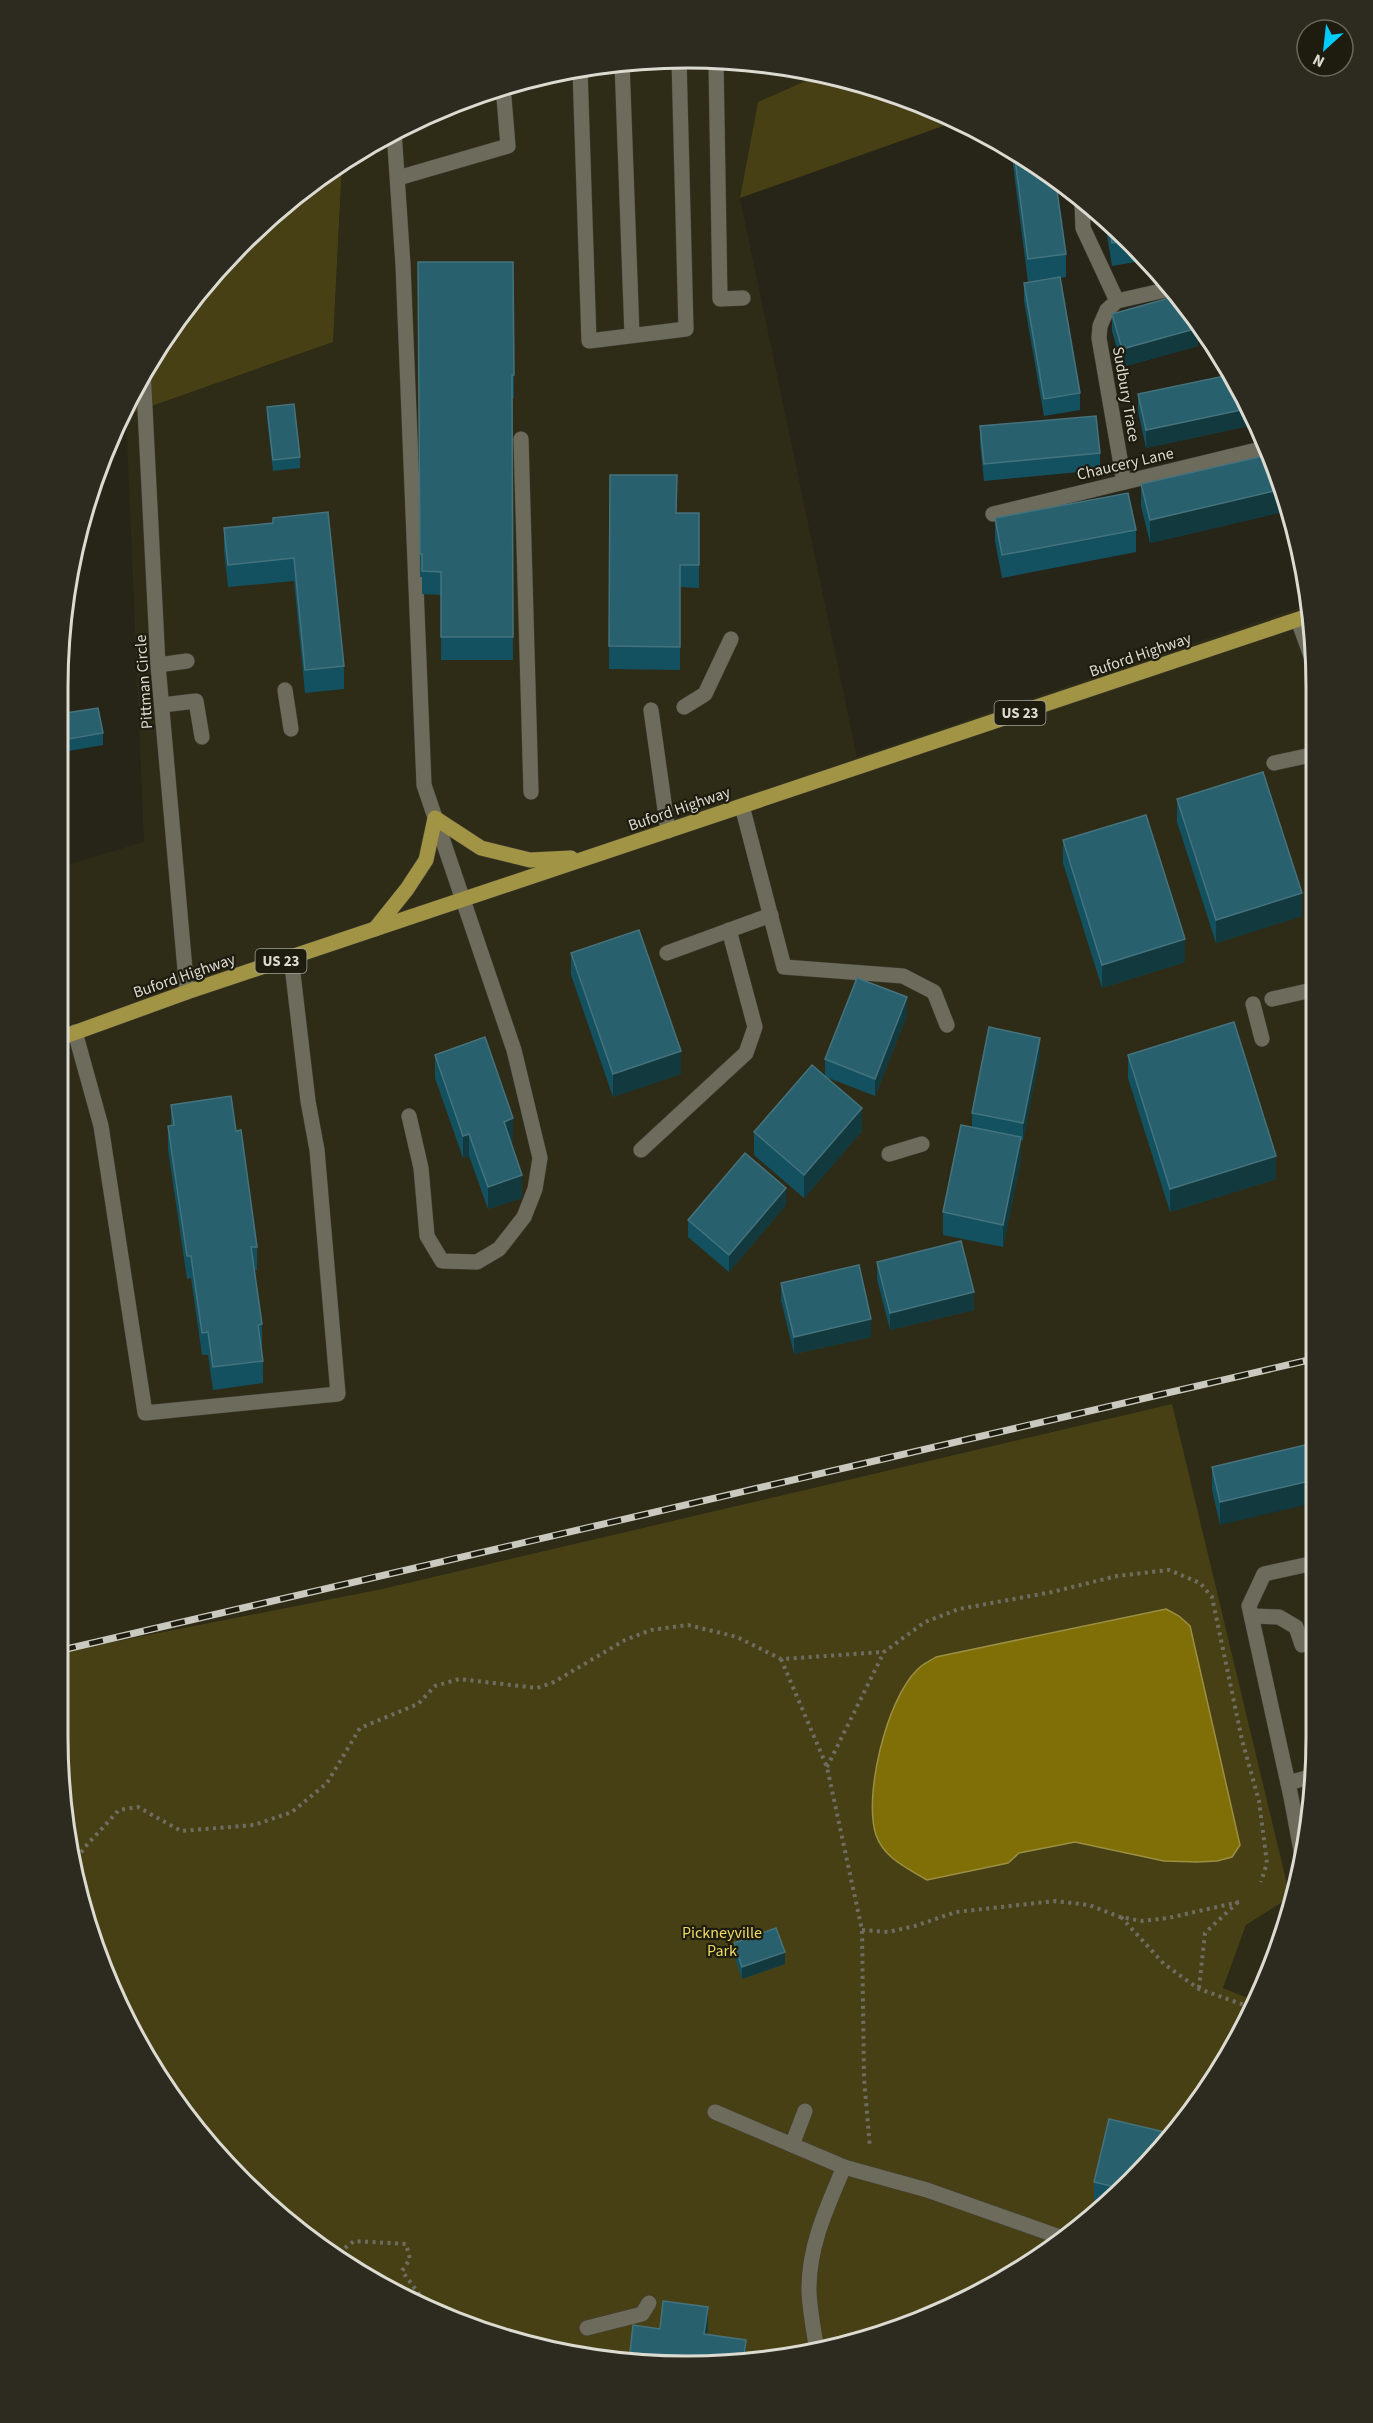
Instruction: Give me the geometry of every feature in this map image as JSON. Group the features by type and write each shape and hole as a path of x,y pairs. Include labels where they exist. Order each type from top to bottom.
{"main road":[{"name":"Buford Highway","path":"68,1035 187,992 1301,618"},
{"path":"375,929 407,889 426,860 435,818 481,848 530,860 591,857"}],"street":[{"path":"580,77 589,340 686,329 679,68"},
{"path":"716,69 720,299 743,298"},
{"path":"622,71 633,335"},
{"path":"398,178 508,146 504,95"},
{"path":"395,141 403,265 424,785 514,1050 540,1158 535,1189 524,1217 499,1249 477,1262 442,1261 427,1236 421,1168 409,1116"},
{"path":"1082,211 1083,228 1117,301 1162,291"},
{"name":"Sudbury Trace","path":"1117,301 1107,310 1100,326 1099,338 1124,482"},
{"name":"Pittman Circle","path":"144,388 158,665 187,992"},
{"path":"521,439 531,792"},
{"name":"Chaucery Lane","path":"993,513 1258,450"},
{"path":"684,707 705,694 731,639"},
{"path":"158,665 187,662"},
{"path":"285,690 291,729"},
{"path":"162,705 196,701 202,737"},
{"path":"651,710 668,831"},
{"path":"1274,763 1306,756"},
{"path":"742,806 784,967 903,976 934,992 946,1025"},
{"path":"667,952 771,915"},
{"path":"640,1150 746,1053 755,1027 729,930"},
{"path":"75,1032 101,1126 145,1413 338,1394 317,1150 308,1101 291,957"},
{"path":"1272,999 1306,991"},
{"path":"1252,1004 1262,1039"},
{"path":"890,1154 922,1144"},
{"path":"1298,1833 1249,1606 1264,1574 1306,1565"},
{"path":"1252,1616 1279,1617 1296,1627 1302,1645"},
{"path":"1288,1783 1304,1779"},
{"path":"792,2145 805,2111"},
{"path":"715,2112 844,2167 927,2190 1053,2235"},
{"path":"816,2342 809,2291 811,2259 820,2224 844,2167"},
{"path":"587,2328 642,2314 649,2304"}],"path":[{"path":"827,1767 884,1652 925,1622 959,1609 1052,1592 1117,1576 1169,1570 1200,1583 1212,1597 1242,1740 1258,1801 1267,1863 1261,1882"},
{"path":"79,1856 119,1810 138,1807 181,1831 254,1825 292,1812 327,1783 360,1728 418,1704 435,1686 459,1679 537,1688 554,1682 625,1640 651,1630 688,1625 737,1636 781,1659 884,1652"},
{"path":"781,1659 827,1767 862,1930 864,2078 870,2148"},
{"path":"862,1930 888,1932 915,1926 956,1912 1055,1901 1089,1905 1120,1917 1142,1921 1168,1918 1239,1902 1205,1933 1199,1989"},
{"path":"1120,1917 1164,1964 1199,1989 1244,2005"},
{"path":"342,2250 354,2241 406,2244 410,2259 402,2271 420,2295"}],"shaded area":[{"path":"686,68 727,69 809,80 758,102 740,198 857,757 1300,607 1306,686 1306,1736 1304,1777 1294,1857 1273,1935 1247,1998 1223,1988 1246,1925 1172,1404 382,1589 68,1651 68,864 144,842 126,424 131,413 333,342 341,173 377,150 413,131 488,100 566,79 646,69"},
{"path":"1166,1609 1179,1616 1190,1626 1240,1845 1232,1857 1217,1861 1164,1861 1075,1842 1019,1853 1008,1863 927,1880 890,1856 876,1835 873,1818 875,1773 887,1724 896,1702 906,1684 919,1668 936,1657"}],"green space":[{"path":"809,80 885,100 946,125 740,198 758,102"},
{"path":"341,173 333,342 131,413 150,377 172,343 221,278 278,221"},
{"name":"Pickneyville Park","path":"1172,1404 1287,1885 1283,1902 1246,1925 1223,1988 1247,1998 1242,2010 1223,2046 1178,2113 1152,2145 1095,2202 1063,2228 996,2273 960,2292 885,2323 807,2344 767,2350 686,2356 646,2354 566,2344 526,2334 488,2323 413,2292 343,2251 278,2202 221,2145 172,2080 131,2010 100,1935 79,1857 69,1777 68,1651 382,1589"}],"building":[{"path":"1016,163 1057,191 1066,254 1028,259"},
{"path":"418,262 513,262 513,637 441,637 441,572 422,571"},
{"path":"1060,277 1080,393 1044,399 1024,283"},
{"path":"1168,298 1192,330 1122,349 1112,314"},
{"path":"1223,376 1240,410 1146,430 1138,394"},
{"path":"294,404 300,457 273,460 267,407"},
{"path":"1096,416 1100,453 984,464 980,426"},
{"path":"1261,457 1274,491 1150,520 1141,484"},
{"path":"610,475 677,475 676,513 699,513 699,565 680,565 680,647 609,646"},
{"path":"1128,493 1136,530 1002,555 995,518"},
{"path":"328,512 344,666 305,670 294,558 228,565 224,528 273,523 273,518"},
{"path":"98,708 103,733 68,739 68,713"},
{"path":"1263,772 1302,893 1216,920 1177,799"},
{"path":"1146,815 1185,939 1102,965 1063,840"},
{"path":"639,930 681,1051 613,1074 571,953"},
{"path":"857,978 907,997 875,1079 825,1059"},
{"path":"1234,1022 1276,1156 1170,1189 1128,1055"},
{"path":"989,1027 1040,1038 1023,1123 972,1113"},
{"path":"485,1037 513,1118 504,1122 522,1175 488,1187 469,1134 463,1136 435,1055"},
{"path":"812,1065 862,1108 804,1175 754,1132"},
{"path":"231,1096 236,1131 241,1130 257,1247 251,1247 262,1324 258,1325 263,1361 213,1367 208,1332 202,1333 191,1256 187,1256 168,1126 174,1125 171,1105"},
{"path":"961,1125 1021,1137 1003,1225 943,1212"},
{"path":"745,1153 786,1188 729,1255 688,1220"},
{"path":"961,1241 974,1292 890,1313 877,1262"},
{"path":"859,1265 871,1319 794,1337 781,1283"},
{"path":"1306,1445 1306,1482 1220,1502 1212,1467"},
{"path":"776,1928 785,1952 742,1967 734,1943"},
{"path":"1109,2119 1163,2132 1111,2186 1094,2182"},
{"path":"663,2301 708,2307 704,2334 746,2340 744,2352 686,2356 630,2352 633,2325 660,2329"}],"railway":[{"path":"68,1649 1306,1361"}]}
